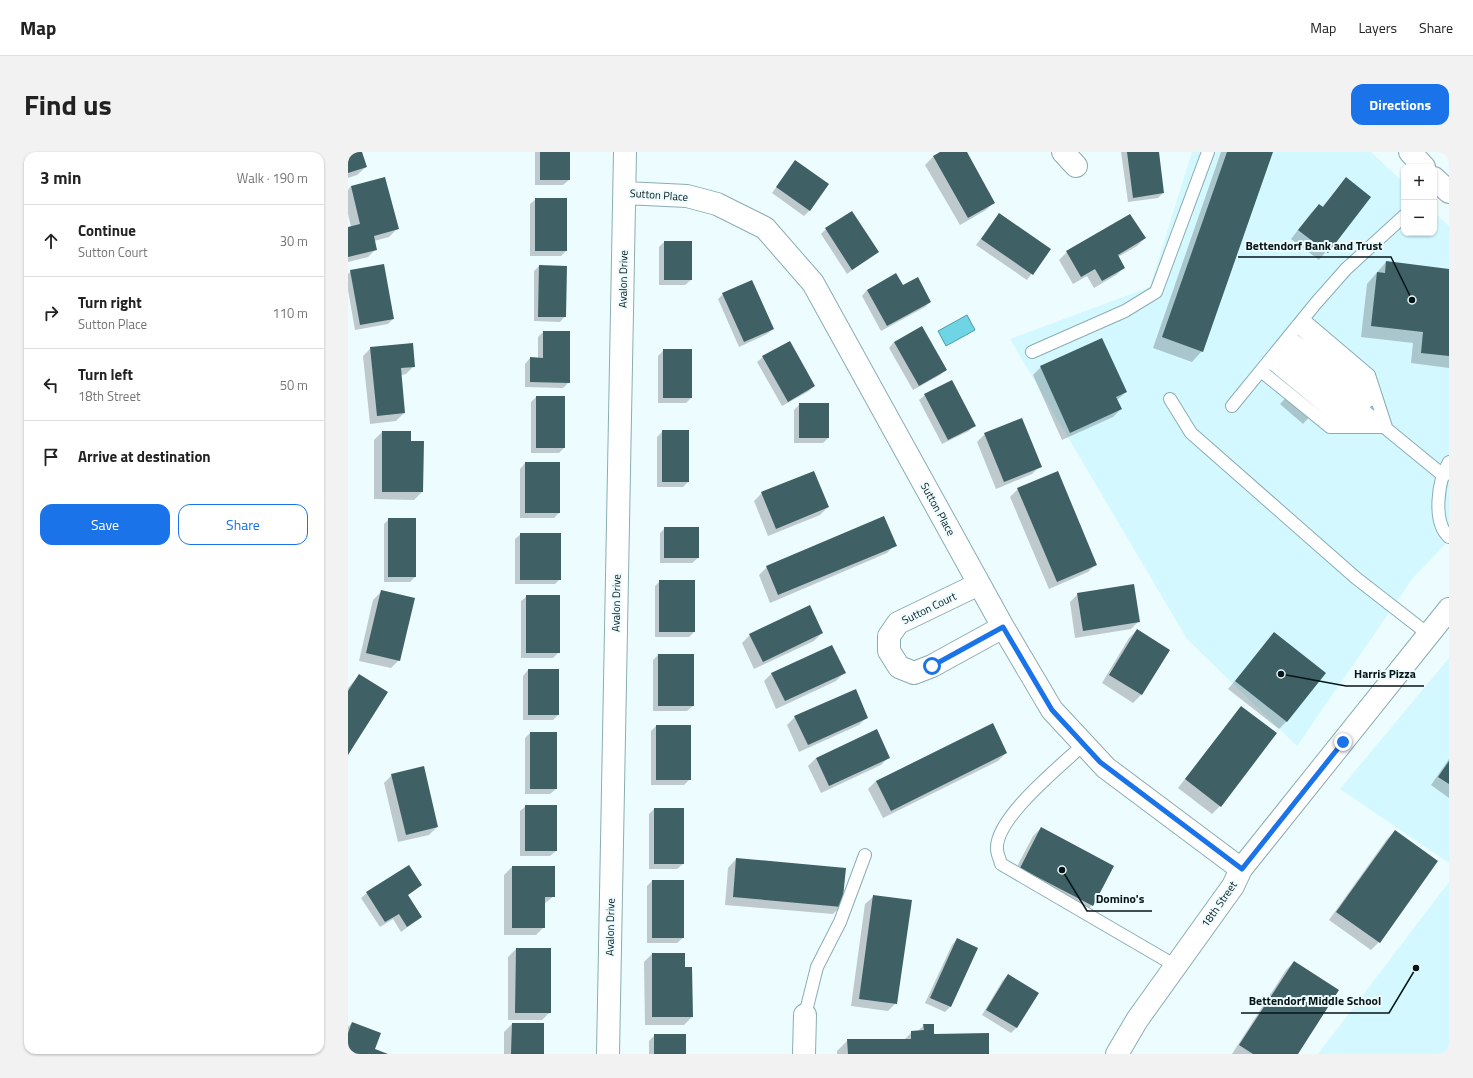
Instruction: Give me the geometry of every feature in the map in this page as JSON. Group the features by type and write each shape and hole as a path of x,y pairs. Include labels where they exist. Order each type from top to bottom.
{"street":[{"name":"Avalon Drive","path":"608,1054 625,152"},
{"path":"1410,152 1421,164"},
{"name":"Sutton Place","path":"625,193 695,198 717,204 765,228 813,283 1003,627 1052,710 1106,768 1242,869"},
{"name":"Sutton Court","path":"979,584 898,623 889,636 889,651 899,667 914,673 932,666 1003,627"},
{"name":"18th Street","path":"1117,1054 1137,1020 1233,886 1242,869 1449,609"},
{"path":"804,1054 805,1015"}],"lane":[{"path":"1032,352 1125,311 1156,292 1208,152"},
{"path":"1232,406 1316,303 1346,269 1401,219"},
{"path":"1286,340 1369,375 1386,427"},
{"path":"1286,340 1357,390 1386,427 1444,476"},
{"path":"1286,340 1344,409 1386,427"},
{"path":"1261,371 1330,427 1386,427"},
{"path":"1170,399 1192,433 1356,578 1428,634"},
{"path":"1449,462 1440,489 1438,517 1444,533 1449,537"},
{"path":"1084,744 1019,804 1001,832 997,848 1001,864 1176,966"},
{"path":"805,1015 816,967 840,922 865,854"}],"shaded area":[{"path":"1192,152 1371,152 1401,180 1401,236 1437,236 1437,215 1449,226 1449,540 1413,578 1297,746 1187,639 1010,339 1150,287"},
{"path":"1449,658 1449,863 1340,789"},
{"path":"1449,882 1449,1054 1318,1054"}],"water":[{"path":"967,315 975,330 946,346 938,331"}],"building":[{"path":"348,152 362,152 367,167 348,173"},
{"path":"540,152 570,152 570,180 540,180"},
{"path":"940,152 967,152 995,203 968,218 933,156"},
{"path":"1127,152 1159,152 1164,193 1133,198"},
{"path":"1227,152 1273,152 1203,352 1162,337"},
{"path":"795,160 829,184 810,211 776,187"},
{"path":"385,177 399,229 374,236 377,250 348,257 348,227 360,224 351,186"},
{"path":"1346,177 1371,197 1328,253 1298,230 1319,204 1323,207"},
{"path":"535,198 567,198 567,251 535,251"},
{"path":"852,211 879,252 852,270 825,228"},
{"path":"999,213 1051,249 1033,275 981,239"},
{"path":"1130,214 1146,238 1118,255 1125,268 1102,281 1095,269 1081,277 1066,251"},
{"path":"664,241 692,241 692,280 664,280"},
{"path":"1386,261 1449,269 1449,356 1421,353 1423,332 1371,326 1377,272 1385,273"},
{"path":"384,264 394,319 360,325 350,270"},
{"path":"539,265 567,266 566,317 538,317"},
{"path":"896,273 903,285 918,277 931,302 887,326 867,290"},
{"path":"752,280 774,329 744,342 722,293"},
{"path":"922,326 947,370 919,386 894,342"},
{"path":"543,331 570,331 570,383 530,382 530,357 543,358"},
{"path":"1102,338 1127,392 1116,397 1122,409 1070,433 1040,366"},
{"path":"790,341 815,386 788,402 762,356"},
{"path":"413,343 415,367 401,368 405,413 377,416 370,347"},
{"path":"663,349 692,349 692,398 663,398"},
{"path":"952,380 976,426 948,440 924,394"},
{"path":"536,396 565,396 565,448 536,448"},
{"path":"799,403 829,403 829,438 799,438"},
{"path":"1022,418 1042,467 1004,482 984,433"},
{"path":"662,430 689,430 689,482 662,482"},
{"path":"382,431 411,431 411,441 424,441 423,492 382,492"},
{"path":"525,462 560,462 560,513 525,513"},
{"path":"814,471 829,507 776,529 761,492"},
{"path":"1058,471 1097,565 1057,582 1017,488"},
{"path":"884,516 897,546 778,595 766,566"},
{"path":"388,518 416,518 416,577 388,577"},
{"path":"664,527 699,527 699,558 664,558"},
{"path":"520,533 561,533 561,580 520,580"},
{"path":"659,580 695,580 695,632 659,632"},
{"path":"1134,584 1140,622 1083,631 1077,593"},
{"path":"381,590 415,598 400,661 366,653"},
{"path":"526,595 560,595 560,653 526,653"},
{"path":"810,605 823,633 763,662 749,634"},
{"path":"1137,629 1170,650 1142,695 1109,675"},
{"path":"1274,632 1326,673 1287,722 1235,681"},
{"path":"832,645 846,673 785,701 771,673"},
{"path":"658,654 694,654 694,706 658,706"},
{"path":"528,669 559,669 559,715 528,715"},
{"path":"359,674 388,692 348,755 348,691"},
{"path":"856,689 868,718 808,745 794,716"},
{"path":"1241,706 1277,733 1221,807 1185,779"},
{"path":"993,723 1007,753 891,811 876,781"},
{"path":"656,725 691,725 691,780 656,780"},
{"path":"877,729 890,758 829,786 816,758"},
{"path":"530,732 557,732 557,789 530,789"},
{"path":"1449,761 1449,784 1438,777"},
{"path":"424,766 438,827 406,835 391,774"},
{"path":"525,805 557,805 557,851 525,851"},
{"path":"654,808 684,808 684,864 654,864"},
{"path":"1041,827 1114,866 1093,906 1020,868"},
{"path":"1395,830 1438,861 1380,943 1336,912"},
{"path":"736,858 846,868 842,907 733,897"},
{"path":"409,865 422,885 408,895 422,917 407,927 399,914 385,922 366,892"},
{"path":"512,866 555,866 555,897 545,897 545,928 512,928"},
{"path":"652,880 684,880 684,938 652,938"},
{"path":"873,895 912,900 897,1004 859,999"},
{"path":"957,938 978,948 951,1007 930,998"},
{"path":"516,948 551,948 551,1013 515,1013"},
{"path":"652,953 685,953 685,967 692,967 693,1017 652,1017"},
{"path":"1294,961 1339,990 1298,1054 1253,1054 1239,1045"},
{"path":"1008,974 1039,993 1017,1028 986,1010"},
{"path":"352,1022 381,1033 375,1049 388,1054 348,1054 348,1033"},
{"path":"512,1023 544,1023 544,1054 511,1054"},
{"path":"923,1024 934,1024 934,1034 989,1033 989,1054 848,1054 847,1039 911,1039 911,1031 924,1030"},
{"path":"654,1034 686,1034 686,1054 654,1054"}],"place":[{"name":"Bettendorf Bank and Trust","path":"1412,300"},
{"name":"Harris Pizza","path":"1281,674"},
{"name":"Domino's","path":"1062,870"},
{"name":"Bettendorf Middle School","path":"1416,968"}],"route":[{"path":"932,666 1003,627 1052,710 1100,762 1242,869 1343,742"}]}
